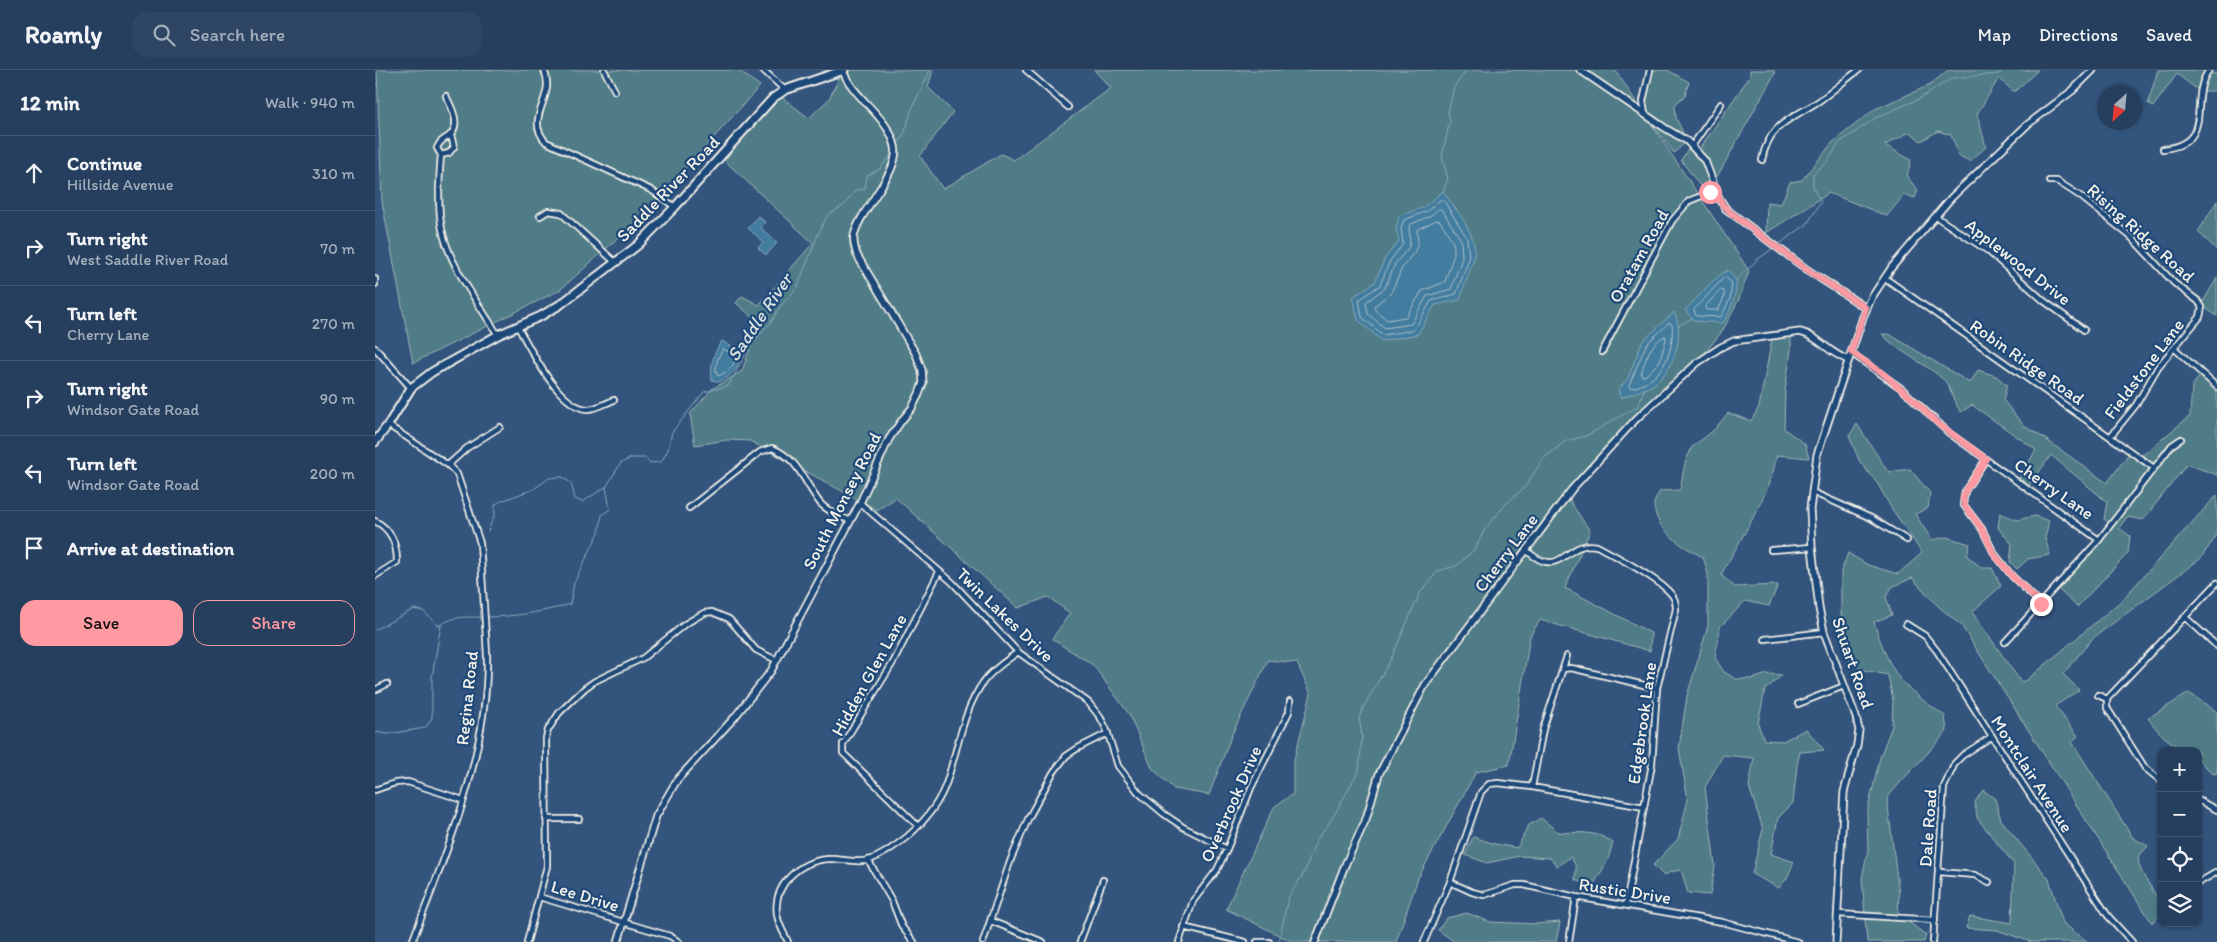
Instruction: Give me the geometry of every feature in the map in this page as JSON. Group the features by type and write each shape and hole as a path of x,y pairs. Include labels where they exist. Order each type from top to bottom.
{"main road":[{"name":"Saddle River Road","path":"375,442 411,388 432,372 498,335 518,327 561,304 638,245 675,207 773,98 785,90 843,70"}],"street":[{"path":"544,70 548,82 537,121 540,135 547,142 651,190 675,207"},
{"path":"604,70 615,91"},
{"path":"763,70 785,90"},
{"name":"South Monsey Road","path":"618,942 656,816 677,780 734,718 771,672 860,503 889,439 912,408 923,383 922,370 916,354 857,255 854,245 854,236 859,224 893,165 896,154 891,135 855,91 843,70"},
{"path":"1027,70 1068,107"},
{"path":"1580,70 1687,141 1705,161 1716,190 1726,208 1775,243 1809,271 1866,308"},
{"path":"1645,114 1643,101 1649,70"},
{"path":"1762,160 1769,140 1784,121 1816,102 1859,70"},
{"name":"Shuart Road","path":"1836,942 1844,792 1857,745 1859,730 1824,632 1819,608 1810,509 1817,455 1866,308 1885,278 1935,216 1963,186 2027,125 2072,90 2093,70"},
{"path":"2163,148 2182,144 2196,130 2200,112 2201,85 2209,70"},
{"path":"441,155 449,153 454,147 451,135 455,119 446,96"},
{"path":"1692,146 1721,104"},
{"path":"451,135 442,139 438,145 438,152 441,155 441,221 447,246 498,335"},
{"name":"Rising Ridge Road","path":"2049,181 2057,181 2080,196 2131,237 2170,279 2198,301 2201,307 2200,318"},
{"name":"Oratam Road","path":"1602,352 1672,221 1689,201 1716,190"},
{"path":"540,216 548,211 561,214 616,263"},
{"name":"Applewood Drive","path":"1935,216 1988,251 2044,301 2084,330"},
{"name":"Robin Ridge Road","path":"1885,278 2154,468"},
{"path":"375,279 375,284"},
{"name":"Fieldstone Lane","path":"2110,437 2129,414 2158,367 2200,318"},
{"path":"518,327 544,370 569,401 577,407 589,409 614,400"},
{"name":"Cherry Lane","path":"1315,942 1345,865 1366,819 1379,774 1425,686 1572,489 1636,419 1697,363 1734,341 1791,332 1807,334 1837,355 1849,360"},
{"path":"375,348 411,388"},
{"path":"2175,348 2217,387"},
{"name":"Cherry Lane","path":"1851,352 1881,372 1914,400 1937,423 2099,540"},
{"name":"Regina Road","path":"388,425 448,464 457,474 480,543 487,654 487,670 478,744 463,800 412,942"},
{"path":"448,464 467,448 500,427"},
{"path":"2005,642 2099,540 2172,445 2181,439"},
{"path":"689,508 760,452 772,448 784,452 792,460 821,504 829,511 850,521"},
{"path":"1986,459 1965,491 1963,499 1965,506 1982,529 1994,554 2012,576 2041,604"},
{"path":"1812,492 1871,518 1907,540"},
{"name":"Twin Lakes Drive","path":"860,503 939,572 1019,652 1088,702 1101,717 1118,766 1139,793 1183,827 1227,849"},
{"path":"375,521 383,525 394,541 397,553 397,562 375,576"},
{"name":"Edgebrook Lane","path":"1527,551 1537,559 1547,563 1559,560 1581,546 1589,544 1597,546 1632,566 1672,595 1676,609 1657,688 1652,764 1626,904"},
{"path":"1771,550 1812,546"},
{"name":"Hidden Glen Lane","path":"918,826 843,752 843,744 894,661 939,572"},
{"path":"2157,777 2140,760 2107,708 2107,699 2217,583"},
{"path":"527,942 547,866 545,757 548,730 559,713 570,701 595,681 643,658 685,624 704,613 712,612 729,619 756,650 776,660"},
{"path":"2185,617 2217,646"},
{"name":"Montclair Avenue","path":"1906,624 1925,636 1937,651 2108,916 2132,942"},
{"path":"1765,639 1824,632"},
{"path":"788,942 777,913 778,897 784,883 795,872 805,866 827,859 868,860 907,837 939,799 947,782 963,728 979,690 989,675 1019,652"},
{"path":"1532,787 1543,729 1567,656"},
{"path":"1563,669 1571,668 1657,688"},
{"path":"375,690 387,684"},
{"path":"1798,704 1844,686"},
{"path":"2097,695 2107,699"},
{"name":"Overbrook Drive","path":"1179,942 1193,901 1217,870 1227,849 1251,788 1289,712 1290,701"},
{"path":"983,942 999,891 1021,835 1053,772 1066,756 1108,733"},
{"name":"Dale Road","path":"1933,942 1944,787 1955,763 1963,755 1991,737"},
{"path":"375,790 395,783 408,782 463,800"},
{"path":"1424,942 1449,882 1484,788 1489,784 1499,782 1644,807"},
{"path":"2202,802 2217,810"},
{"path":"546,819 579,819"},
{"path":"868,860 903,927 914,942"},
{"path":"1939,872 1975,875 1989,882"},
{"path":"2200,882 2217,872"},
{"path":"1080,942 1103,880"},
{"name":"Rustic Drive","path":"1449,882 1484,895 1524,884 1576,897 1723,922 1798,942"},
{"name":"Lee Drive","path":"539,897 670,936 679,942"},
{"path":"1569,942 1576,897"},
{"path":"1838,914 1935,920"},
{"path":"991,921 1043,942"},
{"path":"1183,927 1245,942"},
{"path":"1257,942 1269,942"}],"green space":[{"path":"377,70 738,70 760,86 646,213 560,290 413,363 382,202"},
{"path":"843,70 933,70 928,87 953,112 920,156 943,189 1001,154 1014,160 1111,88 1094,70 1615,70 1645,115 1643,101 1650,70 1667,70 1689,82 1685,95 1675,105 1676,118 1687,141 1674,153 1646,116 1749,271 1739,299 1723,330 1697,363 1569,493 1571,503 1590,531 1565,588 1651,633 1650,651 1540,620 1530,636 1509,765 1476,772 1418,878 1396,942 1293,942 1226,909 1274,807 1293,794 1293,763 1311,694 1297,663 1268,660 1232,734 1209,795 1174,789 1152,768 1129,714 1093,665 1052,639 1070,613 1048,597 1018,608 896,498 877,510 750,441 727,440 695,445 690,414 712,389 742,371 752,343 763,326 736,303 742,296 759,305 813,243 724,160 767,103 783,98 809,118 829,99"},
{"path":"1750,70 1773,70 1775,73 1717,177 1700,186 1681,160 1688,149 1698,151 1750,76"},
{"path":"1948,70 2038,70 2014,92 1999,78 1977,114 1986,147 1970,161 1959,156 1951,135 1938,131 1921,141 1910,132 1885,145 1911,160 1907,177 1918,190 1915,198 1904,195 1887,216 1829,193 1766,233 1767,202 1781,204 1790,182 1802,180 1833,142 1875,109 1930,85"},
{"path":"2158,70 2202,70 2208,75 2217,73 2217,91 2199,91 2177,74 2153,107 2148,103"},
{"path":"2217,201 2217,250 2198,232"},
{"path":"2217,278 2217,316 2201,305"},
{"path":"1791,332 1791,350 1785,390 1784,429 1805,444 1809,458 1777,455 1768,487 1761,502 1721,575 1735,587 1778,585 1769,606 1745,601 1720,627 1715,658 1724,672 1736,679 1752,679 1767,674 1782,675 1765,690 1758,724 1764,740 1783,741 1806,729 1824,750 1800,752 1793,803 1778,818 1771,854 1794,862 1787,878 1779,888 1752,874 1763,829 1749,787 1754,758 1723,755 1705,787 1715,866 1710,895 1688,893 1681,870 1670,872 1664,876 1653,865 1678,839 1688,800 1679,748 1687,696 1708,626 1708,574 1703,557 1679,543 1665,530 1659,522 1654,503 1660,491 1680,490 1685,463 1692,447 1714,430 1728,413 1751,421 1759,407 1772,339"},
{"path":"1882,334 1889,334 1970,383 1978,370 1996,376 2007,385 2003,400 2024,426 2107,483 2130,452 2139,458 2190,416 2192,386 2202,373 2217,388 2217,475 2187,464 2143,520 2127,517 2119,528 2130,536 2128,553 2077,607 2056,587 2110,524 2104,519 2107,502 2051,455 2027,489 2017,482 2036,450 1972,405 1961,412 1945,381"},
{"path":"1857,424 1888,472 1910,469 1930,493 1928,508 1915,514 1932,540 1946,537 1970,544 1967,556 1982,568 1992,568 2001,586 1972,612 2021,682 2027,680 2121,601 2217,495 2217,535 2200,559 2093,638 2063,674 2079,690 2055,706 2078,736 2072,742 2133,838 2148,846 2138,857 2142,872 2157,898 2157,917 2152,923 1961,625 1940,608 1912,578 1892,587 1886,597 1892,615 1874,622 1886,655 1899,677 1917,695 1945,716 1947,731 1887,798 1899,895 1898,914 1926,935 1924,942 1867,942 1862,878 1868,850 1867,813 1880,757 1892,726 1893,700 1888,675 1863,670 1850,661 1841,615 1841,572 1848,553 1868,565 1898,574 1922,553 1877,483 1860,462 1849,436"},
{"path":"2000,513 2017,520 2035,516 2049,521 2045,538 2050,555 2028,559 2017,569 2010,562 2012,544 1998,528"},
{"path":"2189,693 2217,712 2217,773 2213,774 2202,763 2202,747 2181,747 2176,745 2163,736 2148,718"},
{"path":"1983,790 1995,799 2001,820 2049,879 2063,923 2088,942 2031,942 1997,930 1966,928 1970,916 2012,923 2014,864 1977,818 1975,802"},
{"path":"1541,818 1558,832 1593,834 1613,843 1607,862 1592,887 1575,880 1576,867 1571,857 1557,866 1550,858 1520,856 1487,863 1465,855 1473,837 1517,848 1529,825"},
{"path":"1467,913 1490,922 1536,924 1560,922 1556,942 1455,942 1438,930 1447,918"}],"water":[{"path":"1443,191 1466,224 1474,243 1473,262 1460,300 1435,305 1418,334 1382,341 1358,320 1353,297 1375,282 1385,258 1399,241 1396,228 1399,216 1424,207"},
{"path":"758,216 765,222 761,228 777,243 766,255 758,248 763,242 748,228"},
{"path":"1728,270 1737,281 1733,303 1723,323 1694,321 1685,310 1711,283"},
{"path":"1674,312 1679,332 1678,343 1666,372 1651,386 1621,398 1618,390 1628,378 1642,342"},
{"path":"722,341 739,351 739,362 735,370 719,382 712,380 711,369 714,355"}],"waterway":[{"name":"Saddle River","path":"897,145 904,133 912,109 930,70"},
{"path":"1443,191 1448,179 1442,156 1450,120 1448,112 1454,87 1467,70"},
{"path":"1778,245 1807,224 1821,202 1813,187 1813,174 1828,161 1839,143 1877,117 1919,99 1952,78 1999,74 2004,70"},
{"name":"Saddle River","path":"375,732 388,734 425,728 432,718 432,677 441,625 452,619 464,617 520,615 570,604 574,583 599,532 602,515 610,509 606,487 621,463 631,458 646,458 649,463 661,462 668,450 672,432 704,392 728,386 752,343 772,321 779,308 797,288 819,232 828,215 843,206 856,190 865,189 867,176 880,169 892,153"},
{"path":"1736,280 1758,259 1775,247"},
{"path":"1678,326 1692,318"},
{"path":"1279,942 1288,898 1304,873 1316,841 1333,817 1359,770 1362,737 1359,718 1363,708 1390,661 1420,593 1438,571 1456,566 1475,549 1485,529 1506,504 1525,487 1543,459 1566,441 1586,436 1638,406 1645,388"},
{"path":"488,531 495,514 495,505 534,489 549,478 562,477 571,483 575,499 582,502 606,487"},
{"path":"375,630 414,609 423,611 438,625 441,625"}],"route":[{"path":"1710,192 1716,190 1722,204 1731,213 1765,236 1809,271 1866,308 1851,352 1881,372 1949,433 1986,459 1963,495 1965,506 1982,529 1994,554 2012,576 2041,604"}]}
